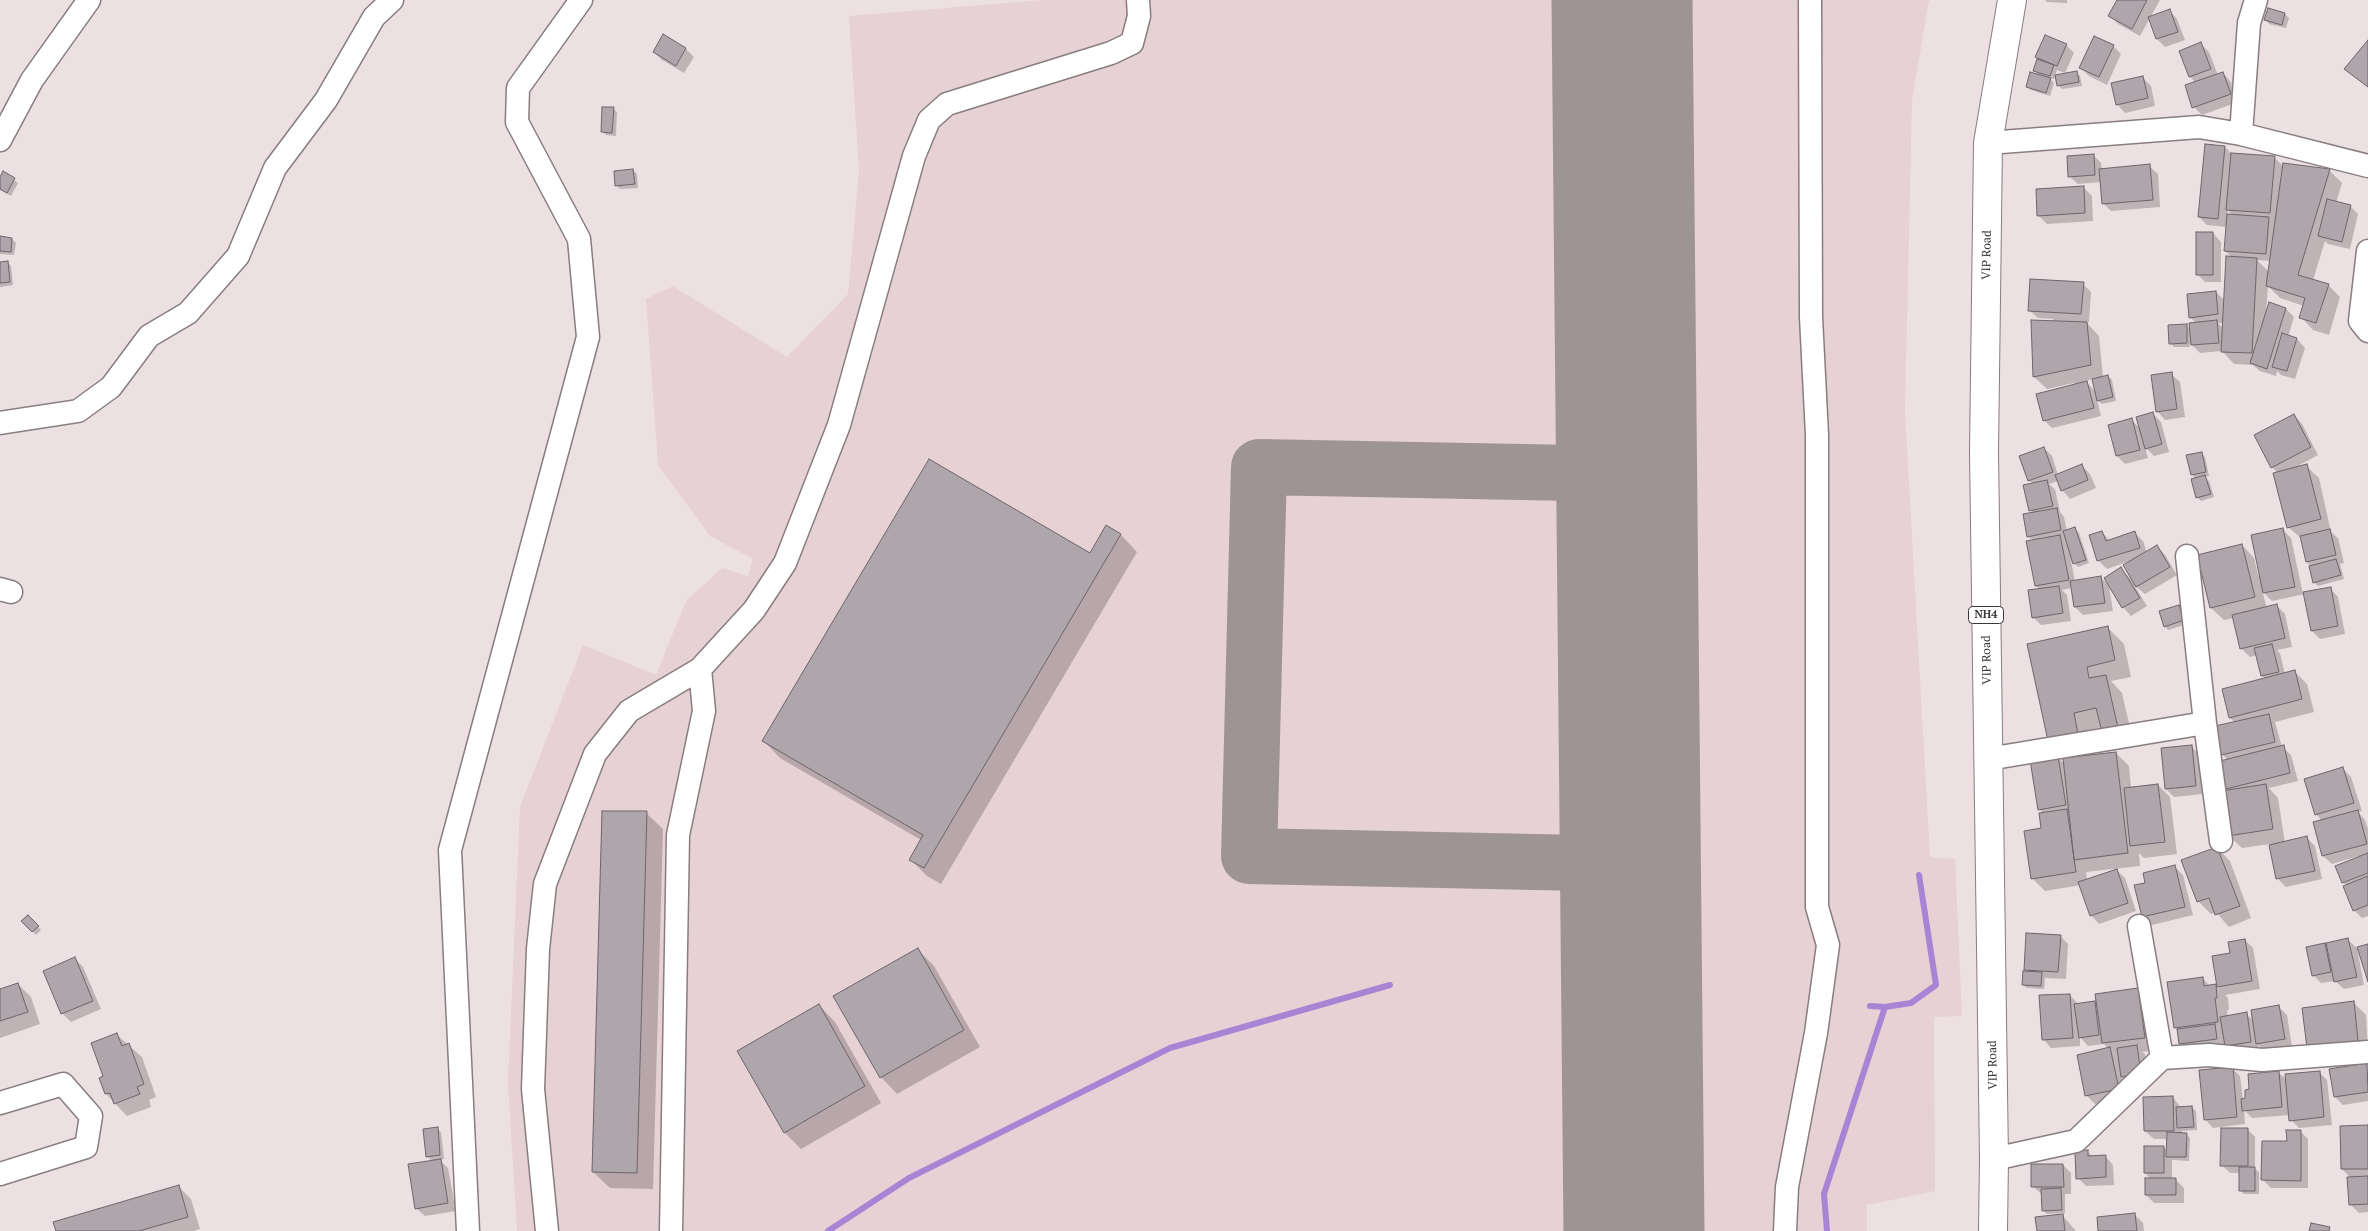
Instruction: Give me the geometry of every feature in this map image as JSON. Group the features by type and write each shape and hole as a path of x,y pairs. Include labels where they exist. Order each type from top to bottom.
{"highway":[{"name":"VIP Road","path":"1993,1231 1994,1159 1984,452 1988,144 2012,0"}],"street":[{"path":"0,140 32,80 89,0"},
{"path":"0,423 78,411 111,387 149,336 188,313 238,256 275,168 326,100 374,17 392,0"},
{"path":"468,1231 450,850 588,337 579,239 517,122 518,88 581,0"},
{"path":"547,1231 533,1089 538,949 546,884 596,754 629,712 700,669 754,610 785,563 839,425 914,156 929,120 947,104 1111,53 1132,43 1139,16 1138,0"},
{"path":"1785,1231 1787,1187 1816,1033 1828,945 1817,907 1817,435 1811,317 1810,0"},
{"path":"2241,134 2249,23 2256,0"},
{"path":"1988,144 2200,127 2241,134 2368,166"},
{"path":"2368,251 2360,321 2368,331"},
{"path":"2187,556 2205,723 2221,841"},
{"path":"670,1231 678,835 704,711 700,669"},
{"path":"1988,760 2205,723"},
{"path":"2139,926 2162,1058"},
{"path":"1994,1159 2076,1141 2162,1058 2209,1055 2262,1060 2368,1052"},
{"path":"0,1103 63,1084 91,1116 86,1147 0,1174"}],"shaded area":[{"path":"1041,0 1929,0 1912,101 1905,412 1930,857 1955,859 1962,1016 1934,1017 1935,1191 1867,1205 1867,1231 517,1231 508,1082 520,807 583,645 656,675 686,601 722,568 748,576 753,559 710,536 658,465 646,299 673,286 787,357 848,294 859,171 849,16"}],"building":[{"path":"2117,0 2147,0 2132,29 2108,16"},
{"path":"2268,8 2285,13 2282,25 2264,20"},
{"path":"2170,9 2178,32 2156,39 2148,17"},
{"path":"663,34 686,48 676,66 653,52"},
{"path":"2045,35 2067,44 2057,66 2035,57"},
{"path":"2094,36 2114,45 2099,77 2079,68"},
{"path":"2368,40 2368,87 2344,69"},
{"path":"2201,42 2211,69 2189,77 2179,51"},
{"path":"2037,59 2054,65 2050,76 2033,71"},
{"path":"2077,71 2079,82 2057,86 2055,75"},
{"path":"2030,72 2051,78 2046,93 2026,87"},
{"path":"2223,72 2231,94 2192,108 2185,85"},
{"path":"2143,76 2148,98 2116,105 2111,83"},
{"path":"602,107 614,107 612,133 601,132"},
{"path":"2205,144 2225,146 2218,219 2198,217"},
{"path":"2231,153 2275,156 2270,213 2226,210"},
{"path":"2094,154 2095,175 2068,177 2067,156"},
{"path":"2283,163 2330,169 2298,275 2329,284 2316,323 2299,318 2305,298 2266,286"},
{"path":"2150,164 2153,200 2102,204 2099,169"},
{"path":"633,169 635,184 615,186 614,171"},
{"path":"3,171 15,178 7,193 0,189 0,177"},
{"path":"2084,186 2085,213 2037,216 2036,189"},
{"path":"2327,199 2351,205 2342,242 2318,236"},
{"path":"2227,214 2269,217 2266,254 2224,251"},
{"path":"2196,232 2213,232 2213,275 2196,275"},
{"path":"0,236 12,238 11,252 0,251"},
{"path":"2226,256 2257,258 2252,353 2221,352"},
{"path":"8,261 10,282 0,283 0,262"},
{"path":"2030,279 2084,282 2081,314 2028,311"},
{"path":"2216,291 2218,314 2189,318 2187,294"},
{"path":"2269,302 2286,308 2267,369 2250,363"},
{"path":"2031,320 2087,322 2091,365 2033,377"},
{"path":"2217,320 2219,343 2191,345 2189,323"},
{"path":"2187,324 2187,343 2169,344 2168,325"},
{"path":"2282,333 2297,338 2287,371 2272,367"},
{"path":"2172,372 2177,409 2156,412 2151,375"},
{"path":"2108,375 2113,397 2097,401 2092,379"},
{"path":"2087,381 2094,408 2043,421 2036,394"},
{"path":"2153,412 2162,444 2145,449 2136,417"},
{"path":"2294,414 2311,447 2271,468 2254,435"},
{"path":"2132,418 2140,450 2116,456 2108,425"},
{"path":"2044,447 2053,472 2028,481 2019,456"},
{"path":"2202,452 2206,472 2191,475 2186,455"},
{"path":"929,459 1090,553 1106,525 1121,534 924,868 909,860 923,835 762,741"},
{"path":"2082,464 2088,480 2061,491 2055,475"},
{"path":"2307,464 2321,519 2287,528 2273,473"},
{"path":"2205,475 2211,494 2196,498 2191,479"},
{"path":"2047,480 2053,506 2029,511 2023,485"},
{"path":"2057,508 2061,530 2027,537 2023,514"},
{"path":"2075,527 2086,560 2073,564 2063,531"},
{"path":"2283,528 2295,587 2263,593 2251,535"},
{"path":"2330,529 2336,555 2306,562 2300,536"},
{"path":"2102,531 2106,541 2135,531 2140,548 2097,561 2089,535"},
{"path":"2060,535 2069,580 2035,586 2026,541"},
{"path":"2242,544 2255,597 2210,608 2197,555"},
{"path":"2157,545 2170,567 2136,587 2123,565"},
{"path":"2336,559 2341,575 2313,583 2309,566"},
{"path":"2121,567 2140,598 2122,608 2104,578"},
{"path":"2101,576 2105,603 2074,607 2070,581"},
{"path":"2059,586 2063,613 2032,618 2028,590"},
{"path":"2331,587 2338,626 2311,631 2303,592"},
{"path":"2277,604 2285,638 2240,649 2232,615"},
{"path":"2179,605 2184,620 2164,627 2159,611"},
{"path":"2108,626 2115,660 2087,667 2089,678 2106,675 2118,728 2102,732 2096,708 2074,713 2078,734 2048,741 2027,644"},
{"path":"2272,644 2279,672 2261,676 2254,648"},
{"path":"2295,670 2302,699 2229,718 2222,689"},
{"path":"2269,714 2275,742 2221,755 2215,726"},
{"path":"2192,745 2196,786 2165,789 2161,748"},
{"path":"2284,745 2290,773 2226,789 2220,761"},
{"path":"2116,752 2128,853 2074,860 2063,758"},
{"path":"2058,756 2066,805 2038,810 2030,760"},
{"path":"2343,767 2354,803 2315,815 2304,779"},
{"path":"2158,784 2165,842 2130,846 2124,788"},
{"path":"2266,784 2273,829 2228,836 2221,791"},
{"path":"2067,809 2076,872 2031,879 2024,831 2041,828 2039,813"},
{"path":"2358,810 2367,844 2322,856 2313,822"},
{"path":"602,811 647,811 637,1173 592,1172"},
{"path":"2307,836 2315,871 2276,879 2269,845"},
{"path":"2217,847 2240,906 2215,915 2209,898 2197,902 2181,860"},
{"path":"2368,853 2368,873 2342,883 2335,866"},
{"path":"2175,865 2185,907 2142,917 2134,885 2145,883 2143,873"},
{"path":"2117,869 2128,903 2090,916 2078,882"},
{"path":"2368,876 2368,905 2353,911 2343,886"},
{"path":"28,915 39,926 32,932 21,921"},
{"path":"2026,933 2061,935 2058,972 2024,970"},
{"path":"2348,938 2357,977 2334,982 2326,943"},
{"path":"2245,939 2252,981 2217,987 2212,956 2230,953 2228,942"},
{"path":"2325,943 2331,972 2312,976 2306,947"},
{"path":"2368,944 2368,982 2357,947"},
{"path":"918,948 964,1030 880,1078 833,996"},
{"path":"75,957 93,1001 61,1014 43,971"},
{"path":"2023,971 2042,972 2041,986 2022,985"},
{"path":"2203,977 2204,986 2216,984 2217,998 2215,998 2218,1022 2174,1028 2167,982"},
{"path":"18,983 28,1012 0,1021 0,989"},
{"path":"2138,988 2145,1038 2102,1043 2095,994"},
{"path":"2070,994 2073,1038 2042,1040 2039,995"},
{"path":"2095,1001 2099,1035 2079,1038 2074,1004"},
{"path":"2354,1001 2358,1041 2307,1048 2302,1008"},
{"path":"819,1004 865,1086 784,1133 737,1051"},
{"path":"2279,1005 2285,1039 2256,1044 2251,1010"},
{"path":"2247,1012 2251,1042 2225,1046 2220,1017"},
{"path":"2215,1024 2217,1039 2179,1044 2177,1029"},
{"path":"117,1033 122,1046 129,1043 144,1084 137,1087 140,1094 114,1104 110,1093 105,1094 99,1078 103,1076 91,1043"},
{"path":"2137,1045 2141,1074 2121,1077 2117,1048"},
{"path":"2110,1047 2119,1089 2085,1096 2077,1055"},
{"path":"2367,1063 2368,1092 2334,1097 2329,1069"},
{"path":"2233,1067 2237,1117 2204,1120 2199,1070"},
{"path":"2279,1071 2282,1107 2242,1111 2241,1099 2245,1098 2245,1090 2249,1089 2248,1074"},
{"path":"2320,1071 2324,1117 2289,1121 2285,1074"},
{"path":"2173,1096 2174,1131 2144,1131 2143,1097"},
{"path":"2192,1106 2194,1127 2177,1128 2176,1107"},
{"path":"2368,1125 2368,1169 2341,1169 2340,1126"},
{"path":"438,1127 440,1155 426,1157 423,1129"},
{"path":"2221,1128 2248,1128 2248,1166 2220,1166"},
{"path":"2286,1130 2301,1130 2301,1181 2261,1180 2262,1141 2287,1141"},
{"path":"2167,1132 2187,1133 2186,1157 2166,1157"},
{"path":"2144,1146 2164,1146 2164,1173 2144,1173"},
{"path":"2088,1150 2088,1156 2106,1155 2106,1177 2076,1179 2075,1151"},
{"path":"441,1159 448,1203 415,1209 408,1164"},
{"path":"2031,1164 2063,1164 2064,1187 2031,1187"},
{"path":"2239,1167 2255,1167 2255,1191 2239,1191"},
{"path":"2368,1176 2368,1204 2349,1205 2347,1177"},
{"path":"2145,1178 2176,1178 2176,1195 2145,1195"},
{"path":"179,1185 188,1217 139,1231 56,1231 53,1222"},
{"path":"2061,1188 2062,1210 2042,1211 2041,1189"},
{"path":"2135,1213 2137,1231 2098,1231 2097,1217"},
{"path":"2063,1214 2065,1231 2037,1231 2035,1217"},
{"path":"2311,1223 2330,1227 2329,1231 2309,1231"}],"waterway":[{"path":"1870,1006 1885,1007 1911,1003 1936,985 1919,875"},
{"path":"828,1231 909,1178 1170,1048 1390,985"},
{"path":"1827,1231 1824,1194 1885,1007"}],"taxiway":[{"path":"1627,474 1259,467 1249,856 1631,864"}],"runway":[{"path":"1622,0 1634,1231"}]}
